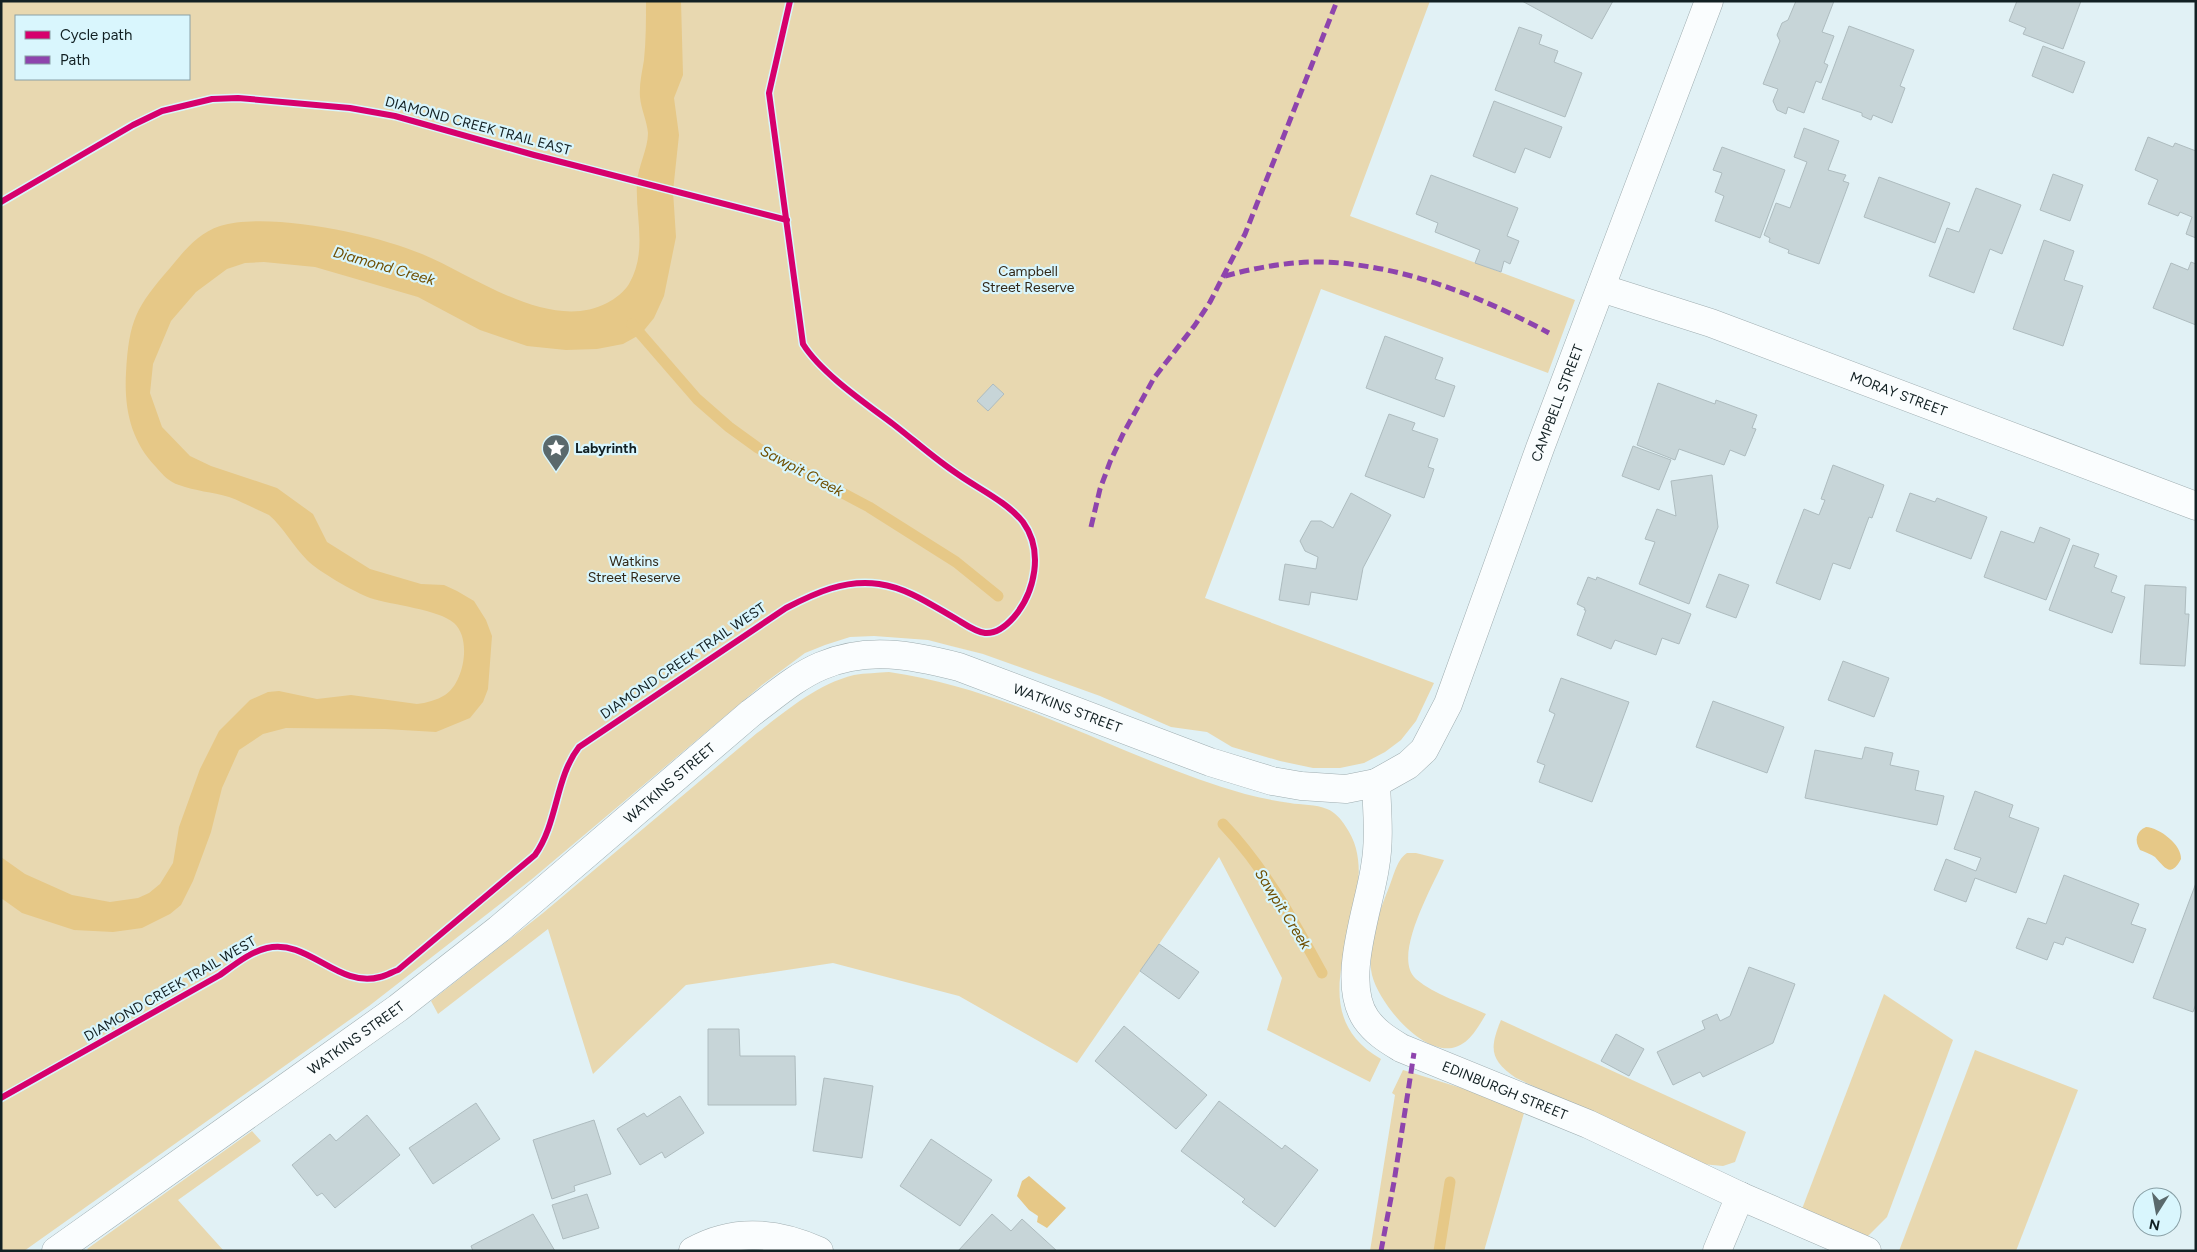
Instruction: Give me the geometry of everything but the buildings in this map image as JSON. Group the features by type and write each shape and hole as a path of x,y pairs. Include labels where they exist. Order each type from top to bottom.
{"street":[{"name":"CAMPBELL STREET","path":"1376,783 1408,765 1424,750 1448,704 1540,448 1709,1"},
{"name":"MORAY STREET","path":"1601,288 1711,323 2196,506"},
{"name":"WATKINS STREET","path":"56,1251 406,1002 499,929 751,713 794,681 820,666 851,656 881,652 917,656 959,667 1241,773 1272,781 1327,789 1346,789 1376,783"},
{"name":"EDINBURGH STREET","path":"1376,783 1378,838 1376,865 1356,966 1357,995 1360,1008 1374,1029 1384,1038 1401,1048 1588,1124 1740,1196 1867,1251"},
{"path":"1716,1251 1740,1196"},
{"path":"694,1251 722,1238 748,1234 781,1238 819,1251"}],"green space":[{"path":"1,1 1430,1 1350,216 1575,300 1548,373 1321,289 1205,598 1434,683 1416,721 1401,740 1385,752 1364,763 1340,768 1313,768 1280,761 1232,747 1207,732 1171,727 1100,696 983,654 928,640 874,636 850,637 825,645 805,653 762,685 532,879 369,1006 24,1251 1,1251"},
{"path":"889,672 936,681 981,694 1026,710 1200,780 1262,798 1318,806 1335,814 1346,827 1357,854 1358,884 1340,979 1341,1009 1354,1036 1381,1059 1370,1082 1267,1030 1282,978 1219,857 1077,1063 959,996 833,963 686,985 593,1074 548,929 438,1014 431,1001 543,913 779,716 802,699 840,679 858,674"},
{"path":"1407,853 1416,853 1444,860 1416,921 1408,955 1410,969 1416,979 1432,990 1486,1014 1468,1039 1452,1048 1427,1043 1403,1024 1383,999 1372,975 1372,942 1377,920 1397,865"},
{"path":"1884,994 1953,1040 1887,1217 1866,1238 1802,1209"},
{"path":"1501,1020 1746,1132 1735,1162 1723,1166 1702,1164 1516,1078 1507,1072 1494,1053 1495,1039"},
{"path":"1975,1050 2078,1090 2016,1251 1899,1251"},
{"path":"1403,1070 1484,1095 1524,1113 1484,1251 1370,1251 1395,1095 1392,1093"},
{"path":"252,1131 261,1141 178,1200 224,1251 89,1251 87,1249"}],"water":[{"name":"Diamond Creek","path":"646,1 681,1 683,75 674,98 679,135 673,191 676,237 664,296 654,318 641,334 623,344 597,349 566,350 527,346 480,330 418,297 315,267 264,262 245,263 227,269 196,292 171,321 153,364 150,393 162,427 190,456 211,466 277,488 313,514 327,542 370,569 421,584 444,585 474,601 486,620 492,636 488,689 483,702 470,718 436,732 385,729 286,728 263,734 239,750 222,788 211,832 193,881 181,905 170,914 142,928 113,932 74,930 22,913 1,898 1,857 25,874 72,895 110,902 138,898 149,893 160,884 173,863 179,827 200,769 219,731 250,700 268,692 279,691 317,699 351,695 417,704 435,700 445,695 452,689 461,671 464,650 463,639 460,630 447,618 426,611 379,601 356,591 327,575 312,564 302,555 269,515 229,497 175,484 166,478 147,457 135,435 128,412 126,373 132,327 136,315 149,293 186,249 205,233 220,226 241,222 265,221 293,223 350,232 402,246 442,263 512,298 537,306 561,311 585,310 607,303 629,284 635,272 638,259 637,183 648,133 640,92 645,53"},
{"path":"2146,827 2158,830 2178,848 2181,859 2171,870 2162,865 2155,857 2140,850 2137,837 2140,831"},
{"path":"1029,1176 1066,1208 1047,1228 1037,1222 1038,1216 1029,1210 1017,1196 1022,1181"}],"waterway":[{"name":"Sawpit Creek","path":"632,324 697,399 729,427 758,448 869,507 956,562 998,596"},
{"name":"Sawpit Creek","path":"1223,824 1252,858 1265,877 1289,914 1322,973"},
{"name":"Sawpit Creek","path":"1439,1251 1450,1182"}],"marked path":[{"path":"1091,527 1100,489 1123,434 1154,378 1195,325 1210,302 1245,234 1337,1"},
{"path":"1225,276 1276,265 1301,262 1326,262 1384,270 1413,276 1469,295 1549,333"},
{"path":"1381,1251 1414,1053"}],"cycle path":[{"name":"DIAMOND CREEK TRAIL WEST","path":"1,1098 220,975 254,952 267,948 282,947 296,950 350,976 365,979 382,976 398,970 535,855 548,829 565,772 579,747 797,602 831,588 866,583 890,586 910,593 971,628 985,633 993,632 1005,626 1014,617 1027,596 1032,584 1034,571 1035,558 1033,546 1030,533 1023,522 1009,508 942,463 844,387 821,366 803,344 769,93 790,1"},
{"name":"DIAMOND CREEK TRAIL EAST","path":"1,202 133,125 162,111 212,99 238,98 350,108 395,116 534,155 787,220"}],"place":[{"name":"Labyrinth","path":"556,472"}],"park label":[{"name":"Campbell Street Reserve","path":"1028,280"},
{"name":"Watkins Street Reserve","path":"634,570"}]}
